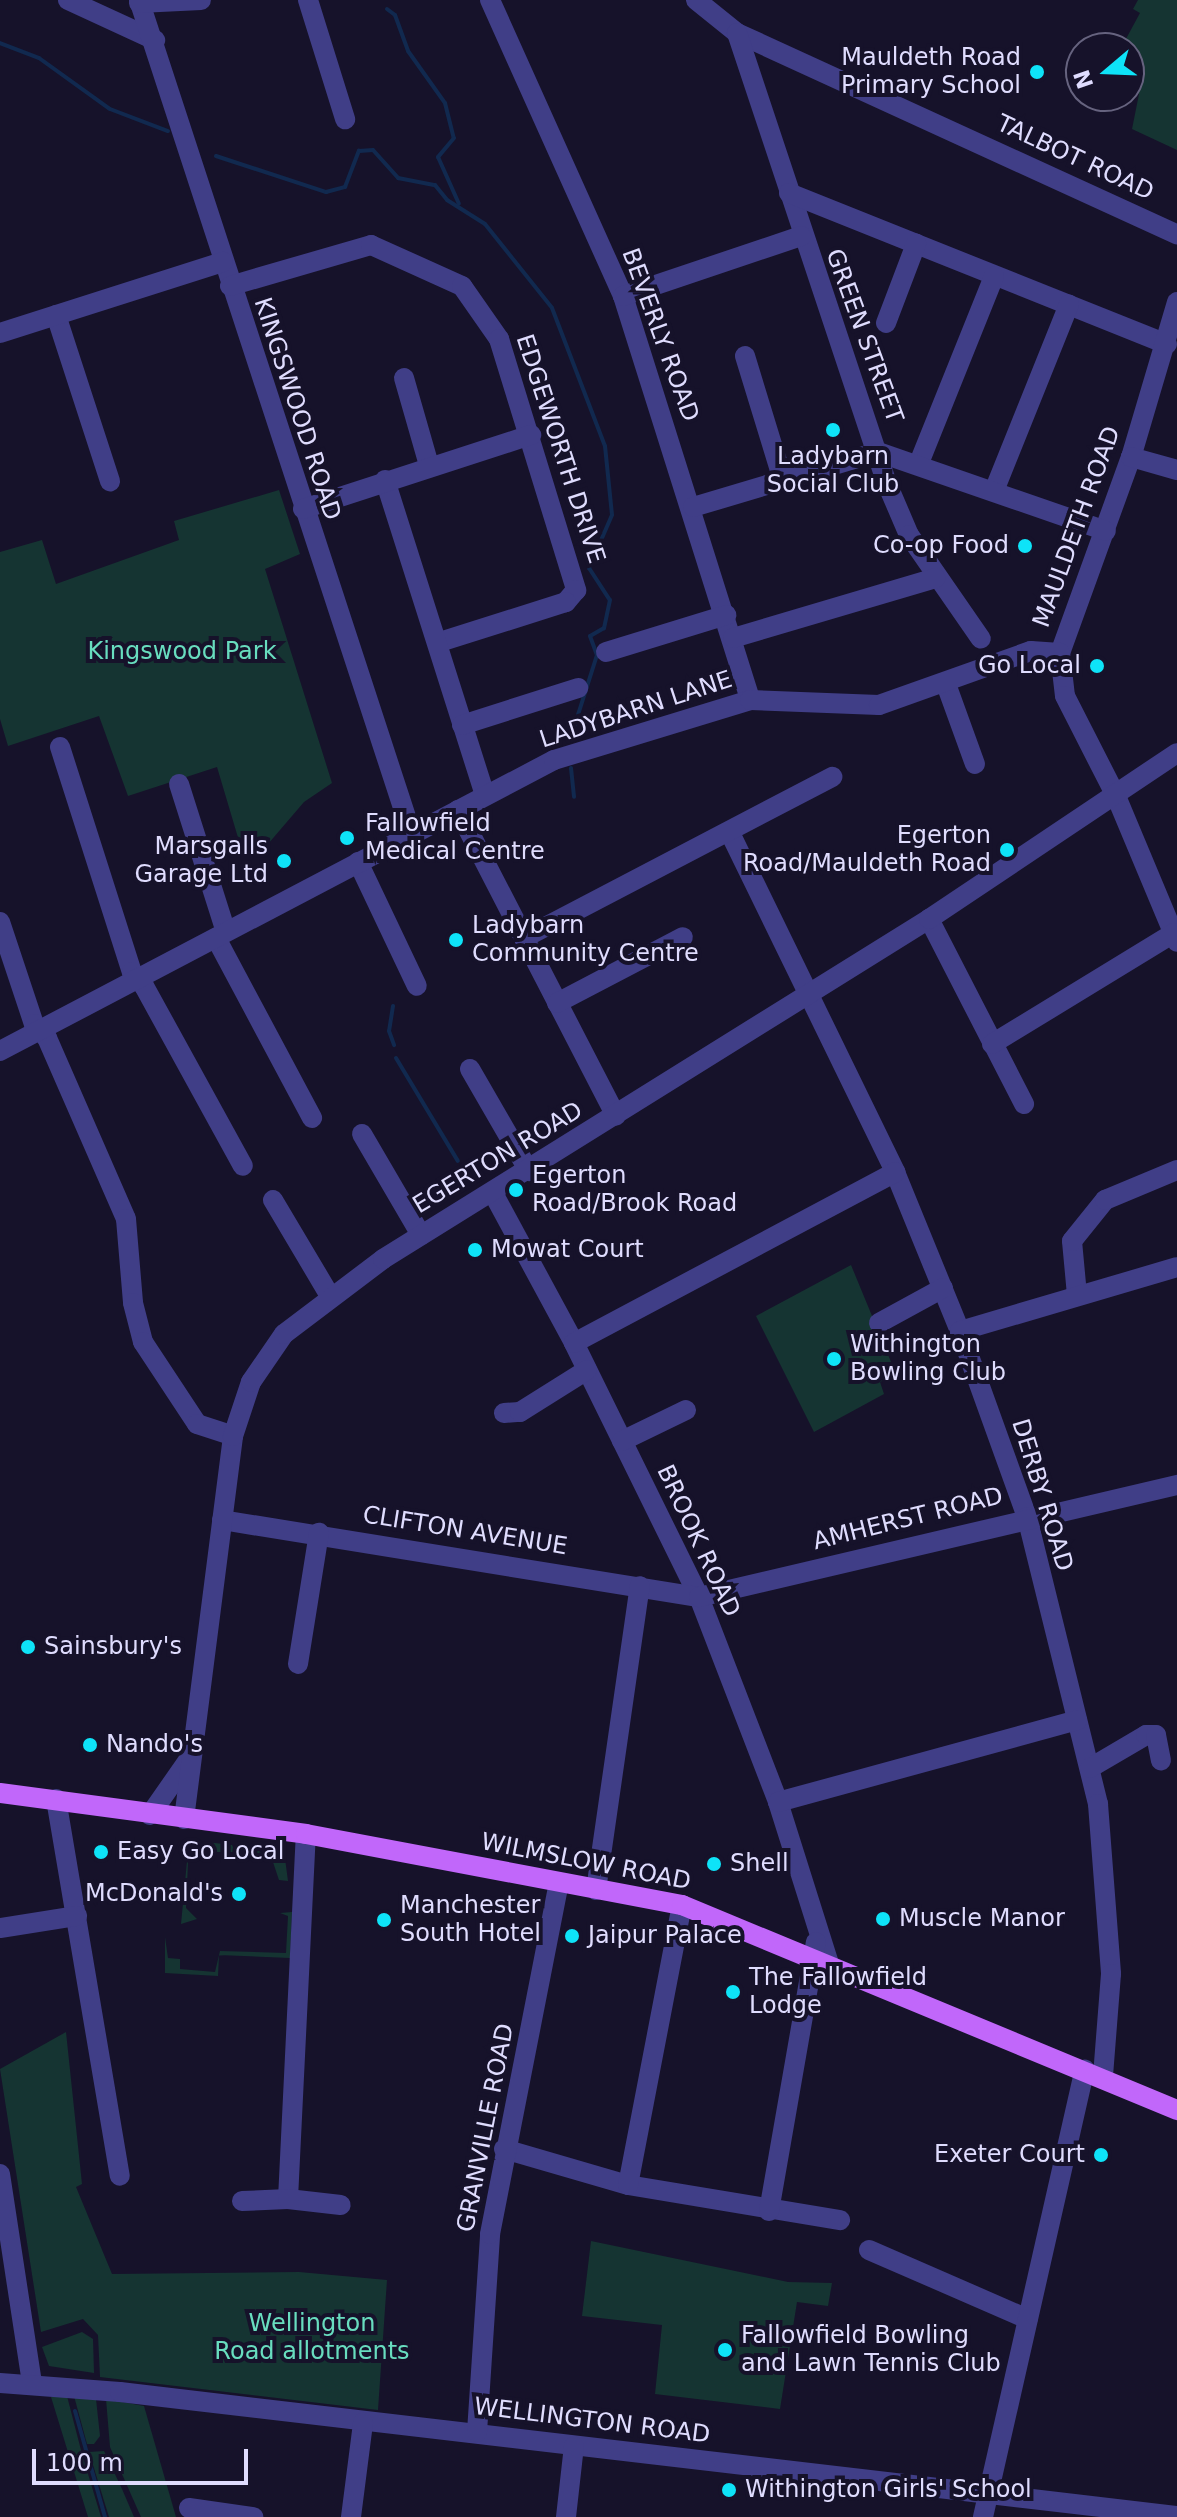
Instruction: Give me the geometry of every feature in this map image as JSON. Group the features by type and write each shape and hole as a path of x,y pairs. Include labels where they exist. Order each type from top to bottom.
{"main road":[{"name":"WILMSLOW ROAD","path":"0,1793 306,1834 682,1905 820,1958 1094,2072 1177,2110"}],"street":[{"path":"68,0 155,40"},
{"path":"139,2 201,0"},
{"path":"308,0 345,119"},
{"name":"BEVERLY ROAD","path":"490,0 623,296 693,507 750,700"},
{"name":"TALBOT ROAD","path":"696,0 737,33 1177,234"},
{"name":"KINGSWOOD ROAD","path":"139,2 155,40 230,286 411,832"},
{"name":"GREEN STREET","path":"737,33 801,236 909,535 935,578 981,639"},
{"path":"789,193 1167,344"},
{"path":"623,296 801,236"},
{"path":"886,323 916,244"},
{"name":"EDGEWORTH DRIVE","path":"230,286 371,245 462,286 499,339 531,435 576,590 566,602 437,643"},
{"path":"0,333 223,262"},
{"path":"919,463 994,276"},
{"name":"MAULDETH ROAD","path":"1175,938 1170,907 1065,696 1060,653 1131,457 1177,302"},
{"path":"994,491 1069,304"},
{"path":"56,315 110,481"},
{"path":"745,356 783,480"},
{"path":"404,378 429,465"},
{"path":"303,509 429,465 531,435"},
{"path":"693,507 878,452 919,463 1106,531"},
{"path":"1131,457 1177,470"},
{"path":"385,480 485,796"},
{"path":"733,638 935,578"},
{"path":"606,652 726,615"},
{"name":"LADYBARN LANE","path":"0,1051 411,832 554,760 750,700 879,705 946,684 1031,651 1060,653"},
{"path":"946,684 975,764"},
{"path":"462,725 578,688"},
{"path":"60,747 132,972 139,979 243,1166"},
{"name":"EGERTON ROAD","path":"184,1819 189,1759 233,1436 245,1396 266,1357 284,1334 330,1296 421,1235 529,1171 929,919 1177,753"},
{"path":"524,938 832,777"},
{"path":"179,784 221,935 312,1118"},
{"path":"458,810 616,1116"},
{"name":"DERBY ROAD","path":"730,833 806,997 895,1172 960,1331 1027,1517 1098,1804 1111,1974 1094,2072 1028,2319 984,2507"},
{"path":"358,862 417,986"},
{"path":"929,919 1024,1104"},
{"path":"0,922 40,1031 126,1219 133,1303 143,1342 197,1424 233,1436"},
{"path":"557,1003 683,937"},
{"path":"992,1044 1175,938"},
{"path":"470,1069 529,1171"},
{"path":"362,1134 421,1235"},
{"path":"1077,1295 1072,1241 1105,1200 1177,1170"},
{"path":"574,1343 895,1172"},
{"name":"BROOK ROAD","path":"493,1193 574,1343 699,1597 778,1802 820,1927 820,1958"},
{"path":"273,1200 330,1296"},
{"path":"960,1331 1177,1267"},
{"path":"879,1323 943,1288"},
{"path":"504,1413 520,1412 587,1370"},
{"path":"622,1441 686,1410"},
{"name":"AMHERST ROAD","path":"699,1597 1027,1517 1177,1485"},
{"name":"CLIFTON AVENUE","path":"222,1520 319,1533 699,1597"},
{"path":"293,1655 319,1533"},
{"path":"596,1890 640,1586"},
{"path":"778,1802 1077,1720"},
{"path":"1090,1768 1146,1735 1156,1735 1161,1761"},
{"name":"EGERTON ROAD","path":"150,1815 189,1759"},
{"path":"56,1799 120,2176"},
{"path":"288,2199 306,1834"},
{"name":"GRANVILLE ROAD","path":"477,2432 490,2234 504,2149 559,1883"},
{"path":"628,2185 682,1905"},
{"path":"0,1928 77,1916"},
{"path":"769,2211 820,1958"},
{"path":"504,2149 628,2185 769,2211 840,2220"},
{"path":"0,2174 4,2220 32,2382"},
{"path":"242,2201 288,2199 341,2205"},
{"path":"869,2250 1028,2319"},
{"name":"WELLINGTON ROAD","path":"0,2383 32,2382 363,2423 477,2432 984,2507 1177,2516"},
{"path":"351,2517 363,2423"},
{"path":"566,2517 574,2446"},
{"path":"189,2508 253,2517"}],"green space":[{"path":"1138,0 1177,0 1177,150 1132,129 1135,112 1145,112 1145,32 1130,32 1140,13 1133,9"},
{"name":"Kingswood Park","path":"279,490 300,554 265,569 332,783 304,802 268,844 242,851 217,767 128,796 99,716 8,746 0,719 0,552 42,540 56,584 179,540 174,521"},
{"name":"Withington Bowling Club","path":"851,1265 896,1374 880,1382 884,1394 814,1432 756,1316"},
{"path":"189,1840 186,1908 197,1919 181,1924"},
{"path":"206,1842 232,1845 235,1852 205,1852"},
{"path":"250,1847 284,1851 288,1881 279,1880 271,1856 245,1853"},
{"path":"292,1912 290,1958 219,1955 220,1951 286,1953 288,1916 280,1913"},
{"path":"165,1937 168,1958 180,1959 180,1969 215,1972 219,1955 218,1976 165,1973"},
{"name":"Wellington Road allotments","path":"66,2032 82,2184 76,2187 112,2274 299,2272 387,2280 378,2410 100,2377 98,2335 83,2319 41,2332 0,2069"},
{"name":"Fallowfield Bowling and Lawn Tennis Club","path":"591,2241 788,2282 832,2283 828,2306 797,2302 780,2409 655,2394 662,2325 582,2316"},
{"path":"82,2332 93,2339 94,2373 49,2366 42,2347"},
{"path":"67,2396 101,2517 88,2517 51,2397"},
{"path":"74,2396 96,2399 100,2436 94,2444 87,2444"},
{"path":"106,2399 144,2406 176,2517 141,2517 110,2447"},
{"path":"104,2451 134,2517 109,2517 89,2452"}],"waterway":[{"path":"387,9 395,15 408,51 445,103 454,138 438,157 459,204"},
{"path":"0,43 39,58 110,109 168,131"},
{"path":"216,156 326,192 345,187 359,151 373,150 398,178 435,185 447,200 485,224 552,308 605,446 612,515 589,568 610,600 604,628 590,636 597,655 571,737"},
{"path":"571,768 574,797"},
{"path":"393,1006 389,1031 394,1045"},
{"path":"396,1058 458,1161"},
{"path":"75,2411 105,2517"}],"place":[{"name":"Mauldeth Road Primary School","path":"1037,72"},
{"name":"Ladybarn Social Club","path":"833,430"},
{"name":"Co-op Food","path":"1025,546"},
{"name":"Go Local","path":"1097,666"},
{"name":"Fallowfield Medical Centre","path":"347,838"},
{"name":"Egerton Road/Mauldeth Road","path":"1007,850"},
{"name":"Marsgalls Garage Ltd","path":"284,861"},
{"name":"Ladybarn Community Centre","path":"456,940"},
{"name":"Egerton Road/Brook Road","path":"516,1190"},
{"name":"Mowat Court","path":"475,1250"},
{"name":"Withington Bowling Club","path":"834,1359"},
{"name":"Sainsbury's","path":"28,1647"},
{"name":"Nando's","path":"90,1745"},
{"name":"Easy Go Local","path":"101,1852"},
{"name":"Shell","path":"714,1864"},
{"name":"McDonald's","path":"239,1894"},
{"name":"Muscle Manor","path":"883,1919"},
{"name":"Manchester South Hotel","path":"384,1920"},
{"name":"Jaipur Palace","path":"572,1936"},
{"name":"The Fallowfield Lodge","path":"733,1992"},
{"name":"Exeter Court","path":"1101,2155"},
{"name":"Fallowfield Bowling and Lawn Tennis Club","path":"725,2350"},
{"name":"Withington Girls' School","path":"729,2490"}]}
